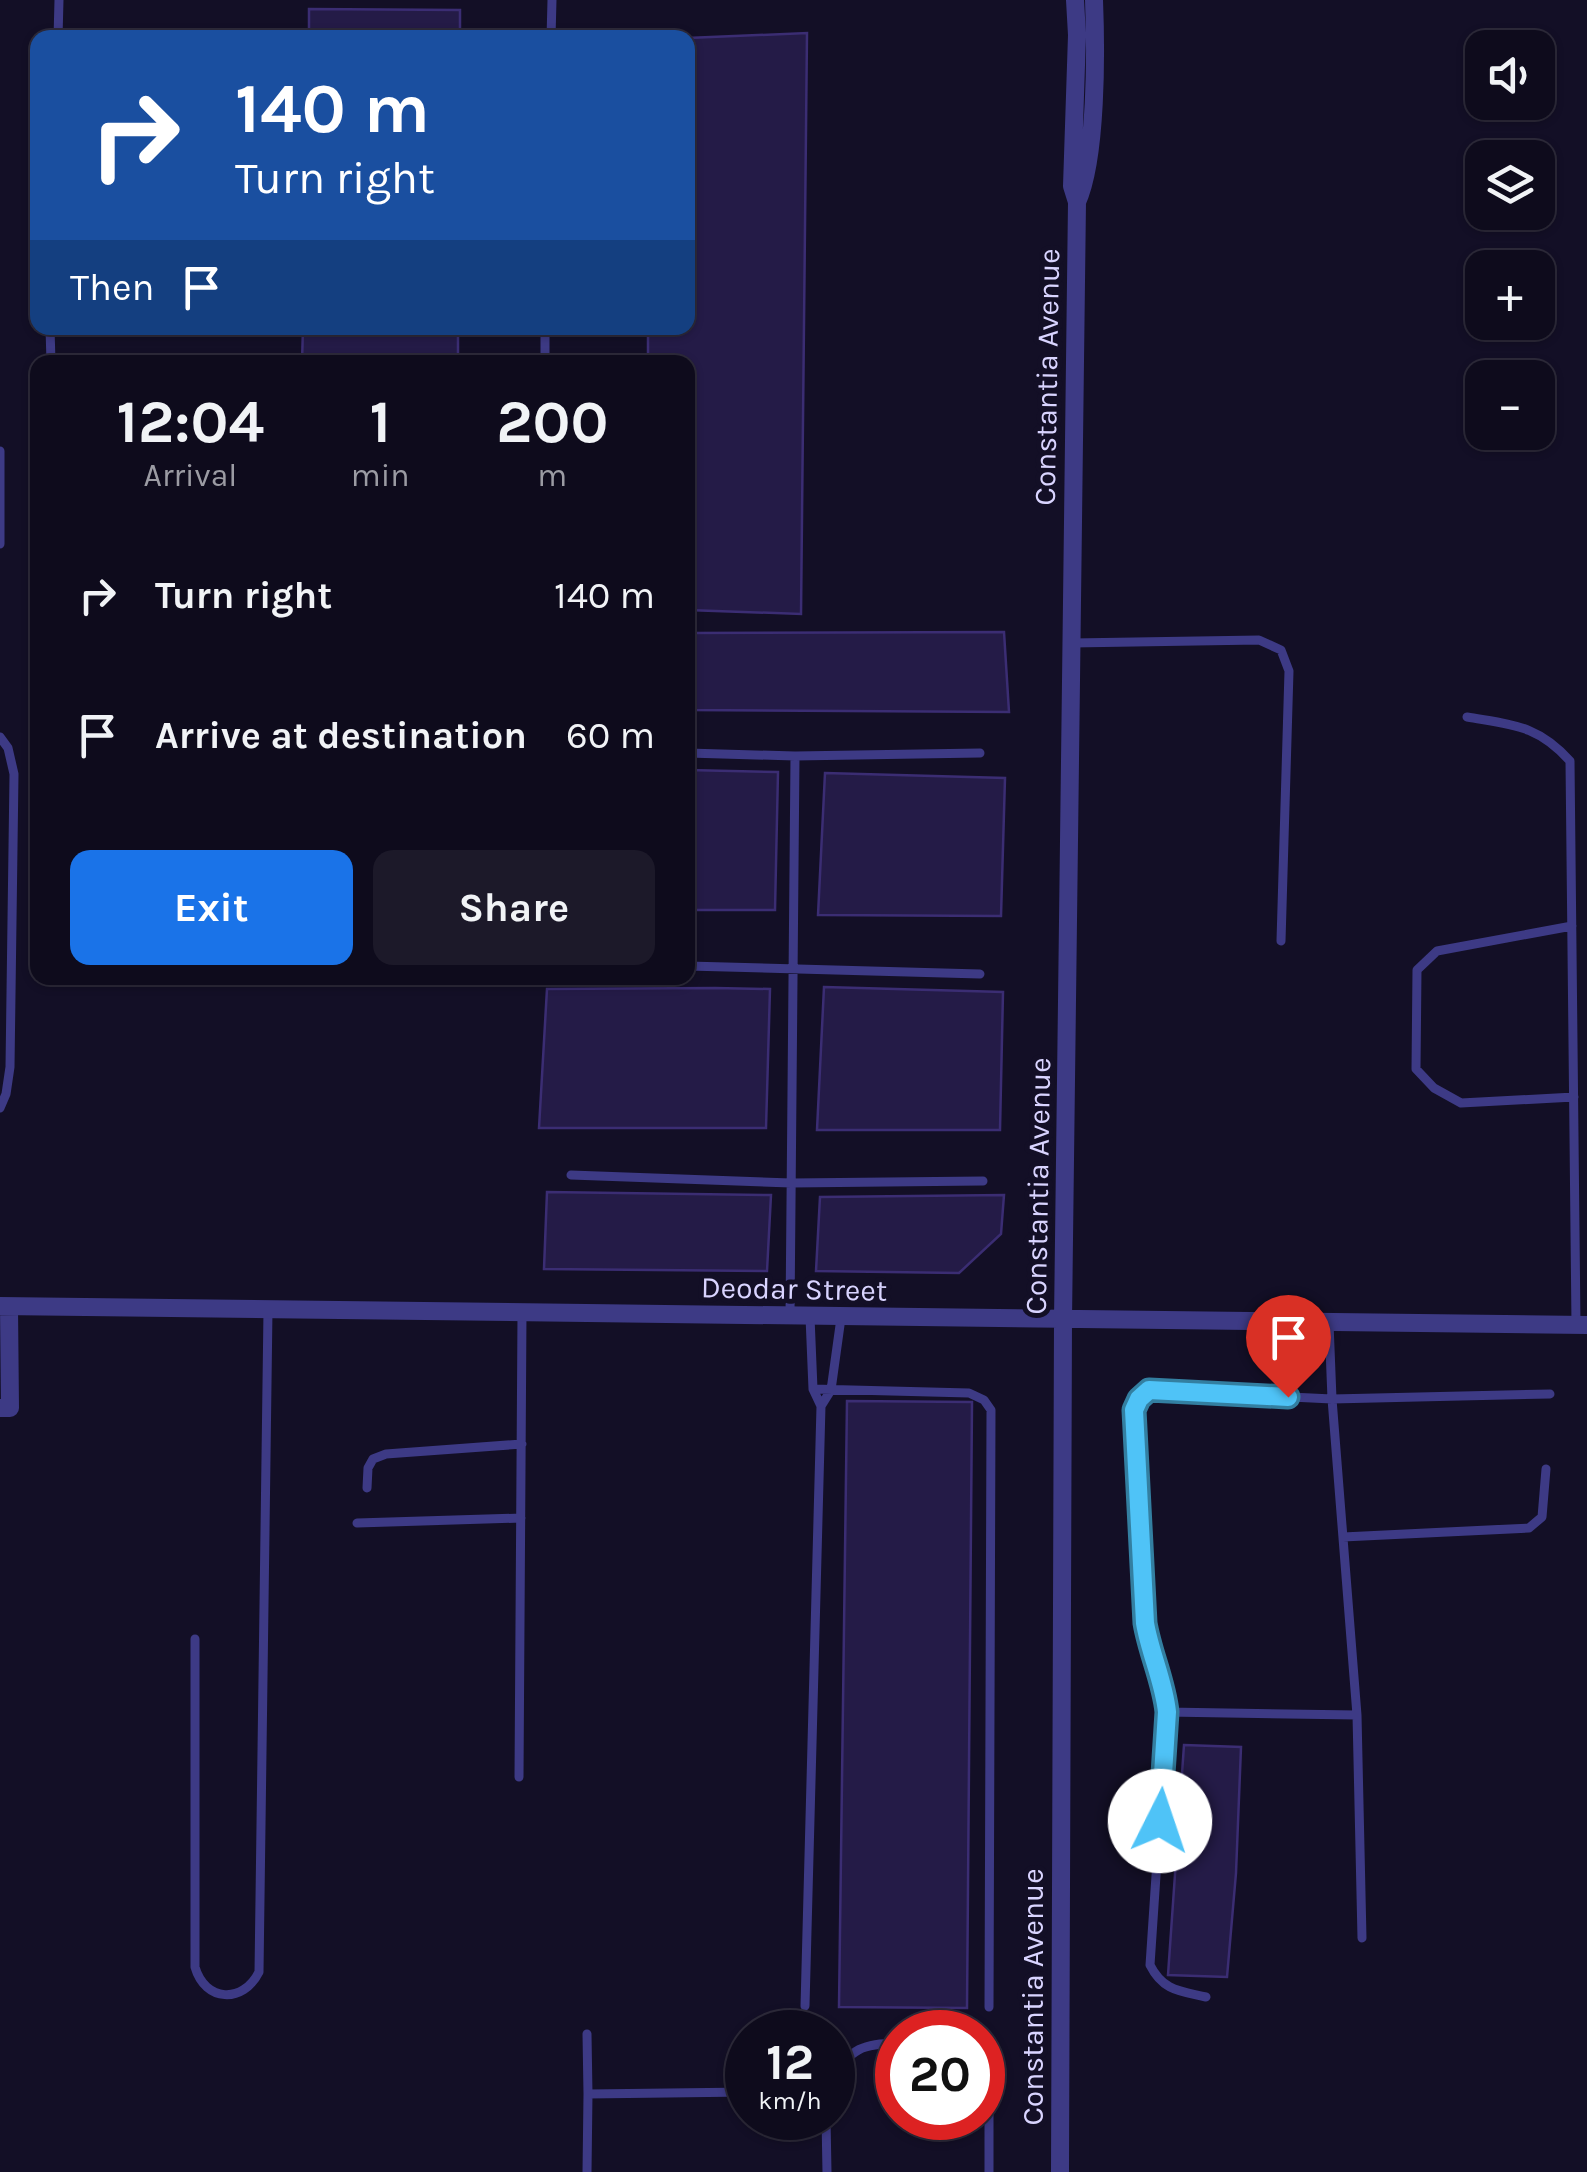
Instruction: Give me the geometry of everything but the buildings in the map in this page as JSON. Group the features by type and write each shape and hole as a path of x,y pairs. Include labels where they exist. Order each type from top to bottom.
{"street":[{"name":"Constantia Avenue","path":"1075,0 1072,186 1077,202"},
{"name":"Constantia Avenue","path":"1060,2172 1064,1320 1077,202 1086,174 1095,68 1094,0"},
{"name":"Deodar Street","path":"4,1306 1582,1325"},
{"path":"0,1408 10,1408 4,1306"}],"lane":[{"path":"58,30 59,0"},
{"path":"551,30 552,0"},
{"path":"0,451 0,544"},
{"path":"1072,643 1258,640 1281,650 1289,671 1281,941"},
{"path":"1467,717 1525,727 1551,740 1570,762 1574,1097 1582,1325"},
{"path":"0,738 8,748 14,774 10,1067 0,1108"},
{"path":"695,753 980,754"},
{"path":"790,1316 795,756"},
{"path":"1572,926 1437,951 1425,959 1417,970 1416,1069 1434,1088 1461,1103 1574,1097"},
{"path":"695,966 980,974"},
{"path":"571,1175 791,1183 984,1181"},
{"path":"194,1638 195,1966 198,1979 211,1990 226,1995 242,1994 260,1972 268,1310"},
{"path":"519,1777 522,1313"},
{"path":"805,2006 821,1406 813,1388 810,1317"},
{"path":"821,1406 831,1390 841,1317"},
{"path":"1328,1322 1357,1716 1362,1938"},
{"path":"813,1388 970,1393 984,1400 991,1410 989,2007"},
{"path":"1206,1997 1176,1990 1158,1980 1150,1965 1167,1712 1166,1694 1150,1651 1145,1623 1134,1410 1139,1399 1149,1390 1332,1399 1550,1394"},
{"path":"367,1488 373,1458 386,1454 522,1444"},
{"path":"1343,1537 1528,1528 1542,1518 1546,1469"},
{"path":"357,1522 521,1518"},
{"path":"1167,1712 1357,1716"},
{"path":"587,2034 588,2172"},
{"path":"588,2094 725,2092"},
{"path":"826,2140 827,2172"},
{"path":"989,2140 989,2172"}],"route":[{"path":"1160,1821 1166,1694 1150,1651 1145,1623 1134,1410 1149,1390 1288,1397"}]}
